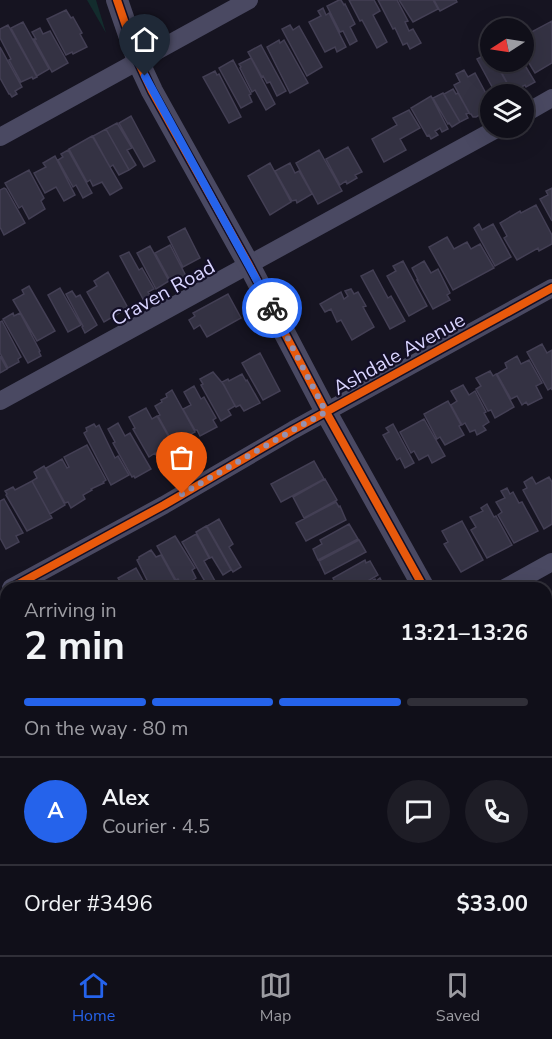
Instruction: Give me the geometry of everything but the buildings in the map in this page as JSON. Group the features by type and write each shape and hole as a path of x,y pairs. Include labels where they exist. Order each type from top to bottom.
{"street":[{"path":"117,0 138,61 152,91 421,582"},
{"path":"0,137 249,0"},
{"path":"534,108 552,98"},
{"name":"Craven Road","path":"0,401 480,138"},
{"name":"Ashdale Avenue","path":"21,582 164,505 293,430 552,288"},
{"path":"516,582 552,562"}],"green space":[{"path":"87,0 96,0 106,33"}],"cycle path":[{"path":"117,0 138,61 152,91 421,582"},
{"path":"22,582 552,288"}],"way so far":[{"path":"182,494 326,412 272,308"}],"route":[{"path":"145,76 272,308"}]}
